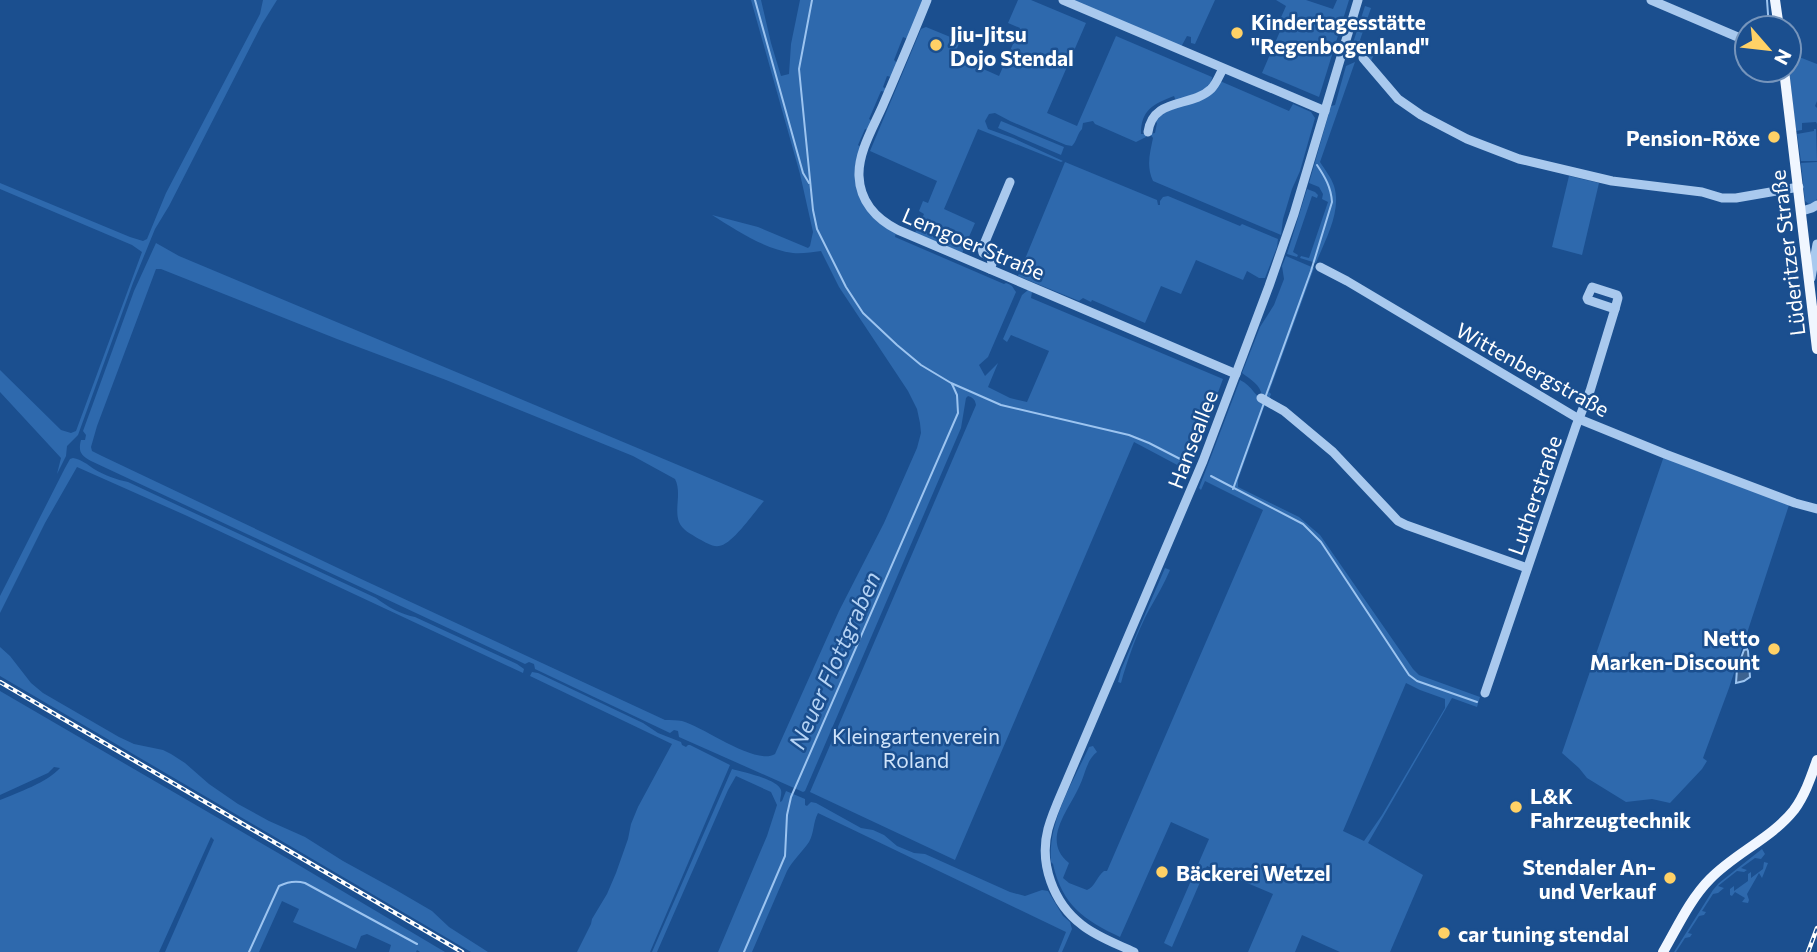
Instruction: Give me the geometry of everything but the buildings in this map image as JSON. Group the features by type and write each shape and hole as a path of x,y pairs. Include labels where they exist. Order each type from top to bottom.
{"main road":[{"name":"Lüderitzer Straße","path":"1786,84 1817,349"},
{"path":"1663,952 1707,881 1785,820 1795,809 1806,790 1817,760"}],"street":[{"name":"Lemgoer Straße","path":"928,0 862,154 859,168 861,188 876,216 885,223 989,269 1236,374"},
{"path":"1063,0 1325,111"},
{"name":"Hanseallee","path":"1134,952 1080,924 1065,908 1051,883 1046,864 1048,830 1193,486 1236,374 1286,239 1358,0"},
{"path":"1651,0 1733,35"},
{"path":"1363,58 1398,99 1421,115 1467,139 1519,159 1612,181 1702,192 1722,198 1799,187"},
{"path":"1148,132 1153,116 1211,89 1223,69"},
{"path":"989,269 992,264 991,257 983,253 982,249 1010,182"},
{"path":"1802,211 1817,205"},
{"path":"1810,283 1817,244"},
{"name":"Wittenbergstraße","path":"1320,267 1579,419 1665,454 1817,509"},
{"name":"Lutherstraße","path":"1485,693 1590,391 1615,309"},
{"path":"1264,399 1294,419 1333,452 1398,521 1527,568"}],"green space":[{"path":"263,0 277,0 155,229 78,435 67,446 66,456 57,474 61,458 0,392 0,370 61,430 71,433 76,431 142,252 132,245 0,189 0,183 130,237 143,241 147,239 166,193 260,14"},
{"name":"Kleingartenverein Roland","path":"751,0 761,0 781,76 789,74 791,44 800,0 924,0 908,39 903,37 894,60 897,63 883,87 885,92 881,91 869,119 872,121 858,145 861,147 855,167 874,218 896,233 895,237 1009,284 1016,292 988,357 979,365 985,376 998,363 988,387 1010,398 1027,402 1049,351 1011,335 1007,342 1003,339 1022,295 1028,290 1032,292 1031,298 1223,379 1192,469 1181,467 1134,442 955,860 810,792 976,405 974,399 968,396 961,428 803,792 679,737 678,731 670,733 535,669 534,664 525,664 91,461 80,450 81,440 85,440 86,435 83,431 134,291 156,243 179,256 764,501 730,540 719,546 711,545 690,534 680,525 675,479 633,456 161,269 156,269 91,447 92,451 102,456 665,720 682,721 756,755 775,754 839,611 884,523 921,433 917,409 908,391 839,287 821,251 782,251 751,238 712,215 758,227 808,248 810,246 813,232 800,174"},
{"path":"1018,0 1031,0 1086,23 1047,113 1077,126 1116,36 1212,77 1211,84 1202,91 1176,101 1174,96 1154,105 1143,119 1141,134 1146,134 1146,137 1136,142 1093,121 1083,123 1074,144 1066,145 995,113 989,114 985,121 988,129 1063,161 978,129 944,209 975,223 962,253 915,233 924,214 919,211 923,201 928,203 937,181 870,151 921,29 926,27 960,41 954,56 999,76 1020,28 1008,23"},
{"path":"1070,0 1215,0 1195,44 1191,43 1191,37 1187,36 1181,47"},
{"path":"1276,0 1306,0 1333,9 1337,0 1349,0 1319,97 1262,73 1281,29 1279,22 1286,6"},
{"path":"1365,6 1371,8 1360,40 1377,48 1371,61 1364,52 1351,49"},
{"path":"1803,58 1817,64 1817,124 1802,123 1802,130 1796,131 1791,84 1803,84"},
{"path":"1355,62 1320,162 1334,186 1336,205 1316,263 1300,258 1309,258 1328,202 1322,199 1323,194 1319,187 1309,183 1331,106 1335,105 1346,66"},
{"path":"1220,81 1289,111 1293,104 1311,112 1315,118 1283,219 1281,235 1153,181 1149,165 1153,138 1150,134 1155,133 1157,123 1153,119 1191,102"},
{"path":"1001,121 1064,147 1061,155 998,128"},
{"path":"1814,129 1817,161 1801,161 1797,134"},
{"path":"1065,162 1157,200 1158,205 1163,197 1168,196 1278,239 1265,278 1259,278 1247,271 1243,280 1196,260 1181,294 1161,286 1145,323 1092,300 1091,302 1083,298 1079,301 1018,276"},
{"path":"1817,162 1817,199 1813,204 1809,204 1805,201 1801,163"},
{"path":"1569,176 1599,183 1582,255 1552,247"},
{"path":"1307,189 1318,195 1317,198 1312,196 1293,252 1297,257 1287,254"},
{"path":"1286,256 1314,268 1269,392 1269,399 1262,396 1257,385 1242,373 1260,327 1274,305 1284,279 1282,266"},
{"path":"1240,380 1267,403 1238,480 1238,487 1299,517 1320,535 1419,675 1480,697 1477,707 1452,698 1368,843 1423,875 1390,952 1340,952 1302,935 1295,952 1248,952 1273,894 1207,866 1172,947 1164,943 1209,839 1171,822 1120,937 1076,909 1057,878 1051,862 1051,847 1057,817 1089,747 1093,746 1097,752 1088,764 1059,826 1057,845 1069,863 1063,878 1069,883 1087,890 1107,871 1263,510 1205,481 1201,490 1199,488","holes":["1406,683 1445,699 1445,708 1364,841 1343,831"]},
{"path":"1664,456 1789,505 1703,758 1707,761 1670,803 1652,799 1626,802 1587,778 1562,753"},
{"path":"73,458 376,598 399,612 517,664 524,669 523,673 77,467 45,523 0,613 0,596 65,468"},
{"path":"1165,568 1170,570 1141,627 1121,683 1118,682 1121,670"},
{"path":"0,647 43,693 119,737 171,754 238,804 305,837 432,911 449,927 488,952 471,952 0,676"},
{"path":"532,672 643,723 686,747 690,745 730,765 650,952 577,952 616,873 638,807 672,744 530,676"},
{"path":"0,691 445,952 389,952 391,945 367,934 361,936 356,949 293,922 299,909 282,901 259,952 165,952 214,840 211,837 159,952 0,952 0,800 40,782 60,768 54,767 48,773 0,795"},
{"path":"732,769 773,782 781,790 780,802 786,791 805,799 807,806 811,802 816,803 861,828 884,835 897,846 925,854 1010,892 1025,896 1042,890 1048,891 1072,929 1062,952 1058,952 1066,932 818,813 811,839 787,871 752,952 718,952 767,836 777,805 771,792 736,776 657,952 652,952"},
{"path":"1762,849 1765,854 1761,859 1755,858 1741,868 1747,870 1737,871 1718,886 1724,888 1713,894 1702,911 1706,912 1699,916 1688,933 1692,934 1690,937 1685,938 1674,952 1713,890"},
{"path":"1764,862 1768,863 1762,878 1759,873 1747,894 1748,903 1742,902 1745,898 1735,892 1730,895 1730,889 1734,886 1734,891 1748,881 1748,874 1751,872 1751,878 1763,869"}],"shaded area":[{"path":"1747,649 1750,677 1736,683 1737,669 1744,650"}],"waterway":[{"path":"755,0 803,173 809,183"},
{"path":"812,0 799,69 813,210 817,229 846,287 863,313 921,365 951,383 1001,405 1129,435 1186,462"},
{"path":"1767,0 1768,14"},
{"path":"1265,398 1311,271 1332,202 1327,182 1317,165"},
{"name":"Neuer Flottgraben","path":"744,952 785,856 787,815 791,797 958,413 957,395 952,384"},
{"path":"1233,489 1264,403"},
{"path":"1211,476 1303,524 1321,542 1409,675 1417,681 1477,702"},
{"path":"249,952 279,886 294,882 305,883 417,944"}],"railway":[{"path":"0,682 462,952"},
{"path":"1808,952 1817,928"}],"place":[{"name":"Kindertagesstätte \"Regenbogenland\"","path":"1237,33"},
{"name":"Jiu-Jitsu Dojo Stendal","path":"936,45"},
{"name":"Pension-Röxe","path":"1774,137"},
{"name":"Netto Marken-Discount","path":"1774,649"},
{"name":"L&K Fahrzeugtechnik","path":"1516,807"},
{"name":"Bäckerei Wetzel","path":"1162,872"},
{"name":"Stendaler An- und Verkauf","path":"1670,878"},
{"name":"car tuning stendal","path":"1444,933"}]}
